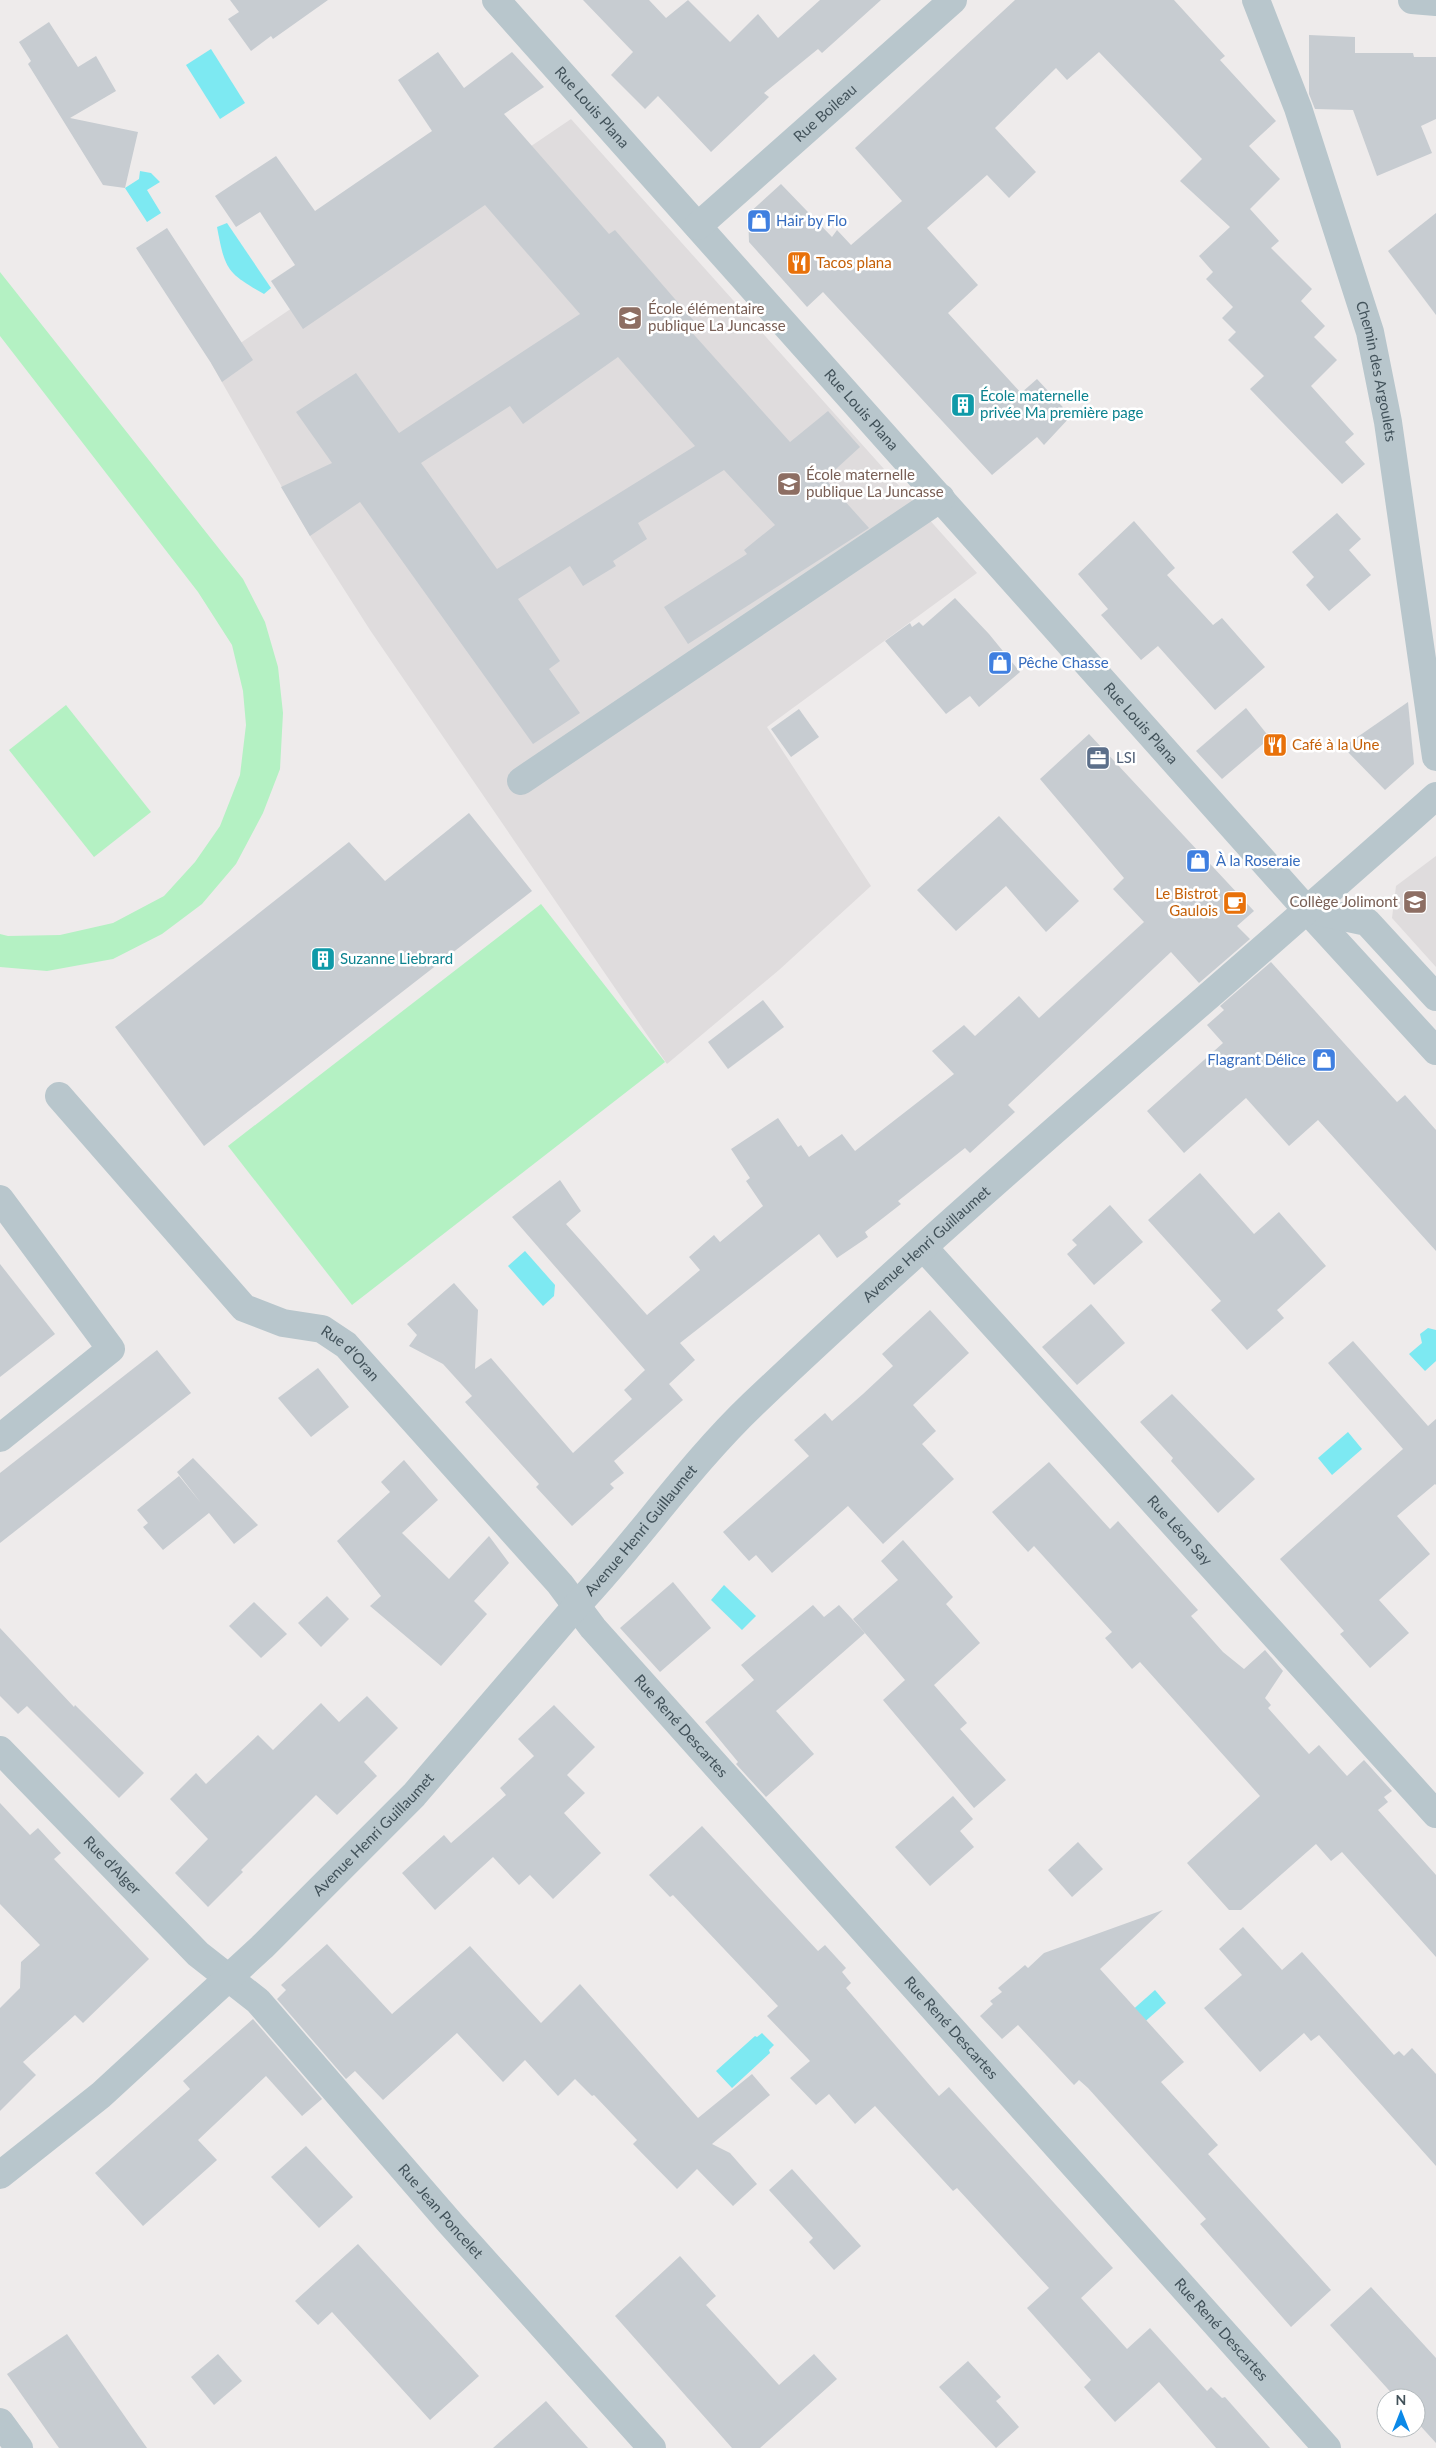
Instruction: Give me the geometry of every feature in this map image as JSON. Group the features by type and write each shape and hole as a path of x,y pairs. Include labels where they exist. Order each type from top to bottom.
{"street":[{"name":"Rue Louis Plana","path":"496,0 1306,909 1436,1052"},
{"name":"Rue Boileau","path":"698,226 953,0"},
{"name":"Chemin des Argoulets","path":"1256,0 1298,108 1370,332 1388,422 1436,758"},
{"path":"1412,0 1436,2"},
{"path":"521,781 941,498"},
{"name":"Avenue Henri Guillaumet","path":"0,2175 101,2095 226,1978 262,1947 414,1794 576,1605 605,1575 713,1446 751,1406 924,1248 1436,796"},
{"path":"1306,909 1367,922 1436,997"},
{"name":"Rue d'Oran","path":"60,1096 244,1308 282,1323 322,1329 346,1345 576,1605"},
{"path":"0,1199 111,1348 0,1438"},
{"name":"Rue Léon Say","path":"924,1248 1436,1814"},
{"name":"Rue René Descartes","path":"576,1605 592,1628 1327,2448"},
{"name":"Rue d'Alger","path":"0,1750 198,1954 226,1978"},
{"name":"Rue Jean Poncelet","path":"226,1978 258,2001 451,2224 652,2448"},
{"path":"0,2422 18,2448"}],"shaded area":[{"path":"571,119 977,573 767,727 871,886 779,970 667,1064 370,630 310,536 211,363"},
{"name":"Collège Jolimont","path":"1436,856 1436,967 1392,918 1396,886"}],"green space":[{"path":"0,272 243,579 265,622 278,667 283,713 280,769 263,813 236,864 202,904 162,934 113,959 47,971 0,967 0,934 8,936 60,935 113,923 164,896 195,862 220,826 240,775 246,725 243,691 232,645 198,592 0,336"},
{"path":"66,705 151,812 94,857 9,750"},
{"path":"541,904 665,1062 352,1305 228,1146"}],"water":[{"path":"211,49 245,103 220,119 186,65"},
{"path":"140,171 151,173 160,182 147,190 161,213 147,222 125,188 139,179"},
{"path":"227,223 271,288 264,294 242,281 226,262 217,227"},
{"path":"525,1251 555,1285 554,1296 543,1306 508,1266"},
{"path":"1428,1328 1436,1330 1436,1361 1425,1371 1409,1354 1422,1343 1420,1334"},
{"path":"1348,1432 1362,1449 1332,1475 1318,1458"},
{"path":"724,1585 756,1616 742,1630 711,1600"},
{"path":"1155,1990 1166,2003 1132,2033 1120,2021"},
{"path":"762,2033 774,2045 769,2050 770,2053 732,2088 716,2071 755,2036 757,2037"}],"building":[{"path":"230,0 328,0 273,39 271,36 251,51 228,19 239,12"},
{"path":"583,0 649,0 666,18 688,0 730,42 758,14 778,38 820,0 881,0 822,53 818,49 764,93 769,97 711,152 658,96 645,109 611,75 633,52"},
{"path":"1015,0 1174,0 1225,56 1220,60 1276,121 1249,146 1280,179 1250,209 1279,241 1271,248 1312,289 1301,301 1325,326 1314,337 1337,360 1311,386 1354,434 1345,442 1365,464 1342,484 1250,389 1264,376 1228,340 1236,332 1222,318 1233,307 1206,279 1213,272 1199,256 1230,227 1180,181 1202,159 1099,52 1067,80 1056,68 995,128 1036,172 1009,198 987,175 927,228 978,285 948,313 1021,393 1037,379 1071,416 1044,445 1037,437 992,475 823,292 807,307 749,242 748,214 781,184 832,237 837,230 851,245 902,201 855,148"},
{"path":"49,22 78,67 96,56 116,91 70,118 138,132 125,188 103,185 28,64 31,61 19,42"},
{"path":"1309,35 1355,37 1355,53 1413,53 1414,57 1436,57 1436,119 1421,126 1432,153 1377,176 1353,110 1315,109 1309,94"},
{"path":"438,52 464,88 512,52 544,87 504,114 609,234 615,230 694,321 688,328 790,442 828,411 860,447 825,479 869,528 688,644 664,607 747,554 744,550 775,525 724,470 638,523 647,539 613,561 616,566 583,586 570,566 518,599 560,661 549,669 580,713 533,744 360,502 310,536 281,487 332,463 296,412 356,373 399,433 580,314 485,205 303,329 271,281 295,265 260,212 236,227 215,196 276,156 315,211 432,131 398,80","holes":["618,357 695,446 497,569 421,463 510,406 523,424"]},
{"path":"1436,213 1436,315 1388,251"},
{"path":"167,228 253,360 222,382 136,248"},
{"path":"1337,513 1361,539 1349,550 1371,575 1329,611 1306,585 1314,577 1292,552"},
{"path":"1134,521 1175,568 1167,575 1213,625 1222,618 1265,667 1215,710 1158,646 1141,660 1101,615 1108,609 1078,574"},
{"path":"955,598 989,634 1020,672 979,707 970,696 946,714 885,641 910,623 912,627 919,622 923,626"},
{"path":"1408,702 1414,764 1385,790 1343,747"},
{"path":"1246,708 1270,738 1222,779 1196,751"},
{"path":"799,709 819,737 791,757 771,729"},
{"path":"1089,734 1254,911 1237,926 1250,939 1199,983 1171,952 1008,1105 1015,1112 970,1153 965,1148 898,1201 901,1204 865,1232 868,1237 837,1258 819,1234 680,1343 695,1360 669,1384 683,1400 614,1461 624,1473 610,1484 614,1488 572,1526 536,1487 539,1484 465,1402 472,1396 443,1364 409,1346 417,1335 407,1324 454,1283 478,1310 475,1369 491,1358 573,1453 632,1399 624,1390 645,1370 512,1217 560,1180 581,1211 566,1224 647,1315 700,1270 689,1257 714,1235 720,1242 763,1206 746,1181 750,1178 731,1149 778,1118 798,1147 801,1145 809,1157 842,1134 855,1151 954,1074 932,1051 964,1025 975,1036 1019,996 1039,1018 1144,922 1113,889 1124,878 1040,779"},
{"name":"Suzanne Liebrard","path":"469,813 532,891 204,1146 115,1027 349,842 385,881"},
{"path":"999,816 1079,901 1046,932 1006,886 956,931 917,890"},
{"path":"1271,962 1397,1102 1405,1095 1436,1130 1436,1251 1318,1120 1289,1146 1246,1098 1184,1153 1147,1111 1223,1043 1207,1025 1224,1010 1220,1006"},
{"path":"763,1000 784,1027 728,1069 708,1042"},
{"path":"1200,1173 1254,1234 1279,1212 1326,1266 1277,1310 1284,1318 1247,1350 1211,1310 1221,1301 1148,1220"},
{"path":"1110,1205 1143,1242 1094,1285 1067,1254 1077,1245 1072,1240"},
{"path":"0,1264 55,1334 0,1377"},
{"path":"1091,1304 1125,1343 1077,1385 1042,1347"},
{"path":"930,1310 969,1353 913,1405 936,1431 922,1444 954,1479 883,1544 848,1506 772,1573 756,1555 749,1561 723,1532 809,1456 794,1440 825,1413 832,1421 893,1366 882,1354"},
{"path":"1353,1341 1428,1426 1436,1419 1436,1485 1397,1516 1430,1554 1379,1600 1409,1633 1370,1668 1340,1634 1344,1631 1280,1559 1403,1449 1328,1363"},
{"path":"157,1350 191,1393 0,1543 0,1473"},
{"path":"318,1368 349,1407 311,1437 278,1398"},
{"path":"1172,1394 1255,1479 1218,1513 1171,1461 1173,1458 1140,1422"},
{"path":"193,1458 258,1525 234,1544 209,1513 163,1550 143,1527 148,1523 137,1510 179,1476 201,1503 177,1472"},
{"path":"404,1460 438,1500 402,1533 449,1579 489,1536 509,1563 474,1601 487,1614 441,1666 370,1606 381,1596 337,1541 390,1492 381,1482"},
{"path":"1049,1462 1110,1529 1118,1521 1198,1610 1191,1616 1223,1652 1244,1669 1265,1650 1283,1671 1265,1698 1271,1705 1268,1708 1309,1754 1319,1745 1347,1776 1364,1760 1392,1791 1384,1797 1388,1802 1378,1810 1436,1875 1436,1957 1342,1852 1331,1861 1316,1844 1241,1910 1229,1910 1187,1863 1260,1796 1140,1662 1132,1669 1105,1638 1112,1632 1034,1546 1028,1552 992,1512"},
{"path":"903,1540 953,1597 946,1604 980,1643 934,1685 967,1723 960,1729 1006,1780 974,1808 883,1700 905,1680 853,1619 898,1580 881,1561"},
{"path":"673,1582 711,1628 660,1672 620,1628"},
{"path":"327,1596 349,1619 321,1647 298,1623"},
{"path":"254,1602 287,1634 261,1658 229,1626"},
{"path":"813,1605 824,1617 839,1605 865,1633 776,1711 814,1754 766,1797 736,1764 738,1762 705,1722 754,1680 741,1665"},
{"path":"0,1628 74,1707 75,1705 144,1773 119,1798 27,1706 18,1714 0,1696"},
{"path":"367,1696 398,1728 364,1762 377,1776 337,1815 316,1795 241,1870 243,1872 208,1907 175,1873 208,1839 170,1799 196,1773 206,1784 258,1735 273,1750 321,1703 339,1722"},
{"path":"554,1705 595,1747 567,1775 585,1793 564,1813 601,1853 553,1899 530,1875 519,1885 493,1857 435,1910 402,1873 444,1835 451,1843 506,1795 500,1788 534,1756 518,1739"},
{"path":"953,1796 973,1819 960,1831 974,1847 930,1886 895,1847"},
{"path":"0,1803 30,1835 38,1828 61,1853 54,1859 149,1959 83,2023 75,2015 23,2062 36,2075 0,2111 0,2008 20,1988 21,1962 40,1945 0,1904"},
{"path":"702,1826 818,1951 825,1945 846,1968 842,1972 851,1983 846,1988 939,2096 949,2087 1113,2268 1081,2298 1127,2349 1150,2328 1207,2391 1211,2387 1222,2398 1225,2397 1270,2448 1216,2448 1159,2382 1115,2422 1084,2387 1091,2380 1027,2308 1049,2288 957,2188 953,2191 875,2106 855,2124 829,2094 816,2105 790,2078 810,2061 767,2016 778,2006 673,1895 670,1897 649,1875"},
{"path":"1078,1842 1103,1869 1072,1897 1048,1870"},
{"path":"1163,1910 1100,1969 1184,2062 1161,2082 1218,2145 1208,2154 1331,2290 1291,2327 1200,2224 1206,2219 1088,2088 1079,2080 1074,2085 1018,2025 1002,2039 980,2016 993,2004 990,2001 1002,1992 998,1988 1025,1965 1028,1968 1044,1953"},
{"path":"1243,1927 1282,1970 1302,1952 1394,2055 1399,2051 1404,2056 1412,2048 1436,2074 1436,2166 1319,2035 1311,2041 1304,2033 1260,2072 1204,2008 1242,1975 1219,1949"},
{"path":"327,1944 392,2014 470,1946 541,2023 580,1984 698,2118 752,2074 770,2095 712,2144 730,2153 757,2184 733,2206 697,2169 677,2189 633,2144 637,2140 594,2095 592,2096 575,2079 558,2096 525,2060 503,2082 457,2033 383,2100 355,2071 346,2079 277,1999 286,1990 281,1985"},
{"path":"253,2019 322,2099 302,2116 266,2076 198,2140 217,2160 143,2226 95,2173 190,2089 183,2081"},
{"path":"306,2146 353,2197 319,2228 271,2177"},
{"path":"792,2169 861,2246 834,2270 809,2242 813,2238 769,2190"},
{"path":"358,2244 479,2376 430,2420 332,2312 318,2325 295,2301"},
{"path":"680,2256 716,2296 706,2305 779,2385 814,2354 837,2379 760,2448 732,2448 615,2316"},
{"path":"1371,2287 1436,2358 1436,2443 1426,2432 1426,2388 1387,2388 1330,2325"},
{"path":"67,2334 147,2448 59,2448 7,2374"},
{"path":"218,2354 242,2381 214,2405 191,2377"},
{"path":"968,2361 1001,2397 996,2401 1019,2427 996,2448 939,2387"},
{"path":"546,2401 588,2448 493,2448"}],"place":[{"name":"Hair by Flo","path":"759,221"},
{"name":"Tacos plana","path":"799,263"},
{"name":"École élémentaire publique La Juncasse","path":"630,318"},
{"name":"École maternelle privée Ma première page","path":"963,405"},
{"name":"École maternelle publique La Juncasse","path":"789,484"},
{"name":"Pêche Chasse","path":"1000,663"},
{"name":"Café à la Une","path":"1275,745"},
{"name":"LSI","path":"1098,758"},
{"name":"À la Roseraie","path":"1198,861"},
{"name":"Collège Jolimont","path":"1415,902"},
{"name":"Le Bistrot Gaulois","path":"1235,903"},
{"name":"Suzanne Liebrard","path":"323,959"},
{"name":"Flagrant Délice","path":"1324,1060"}]}
